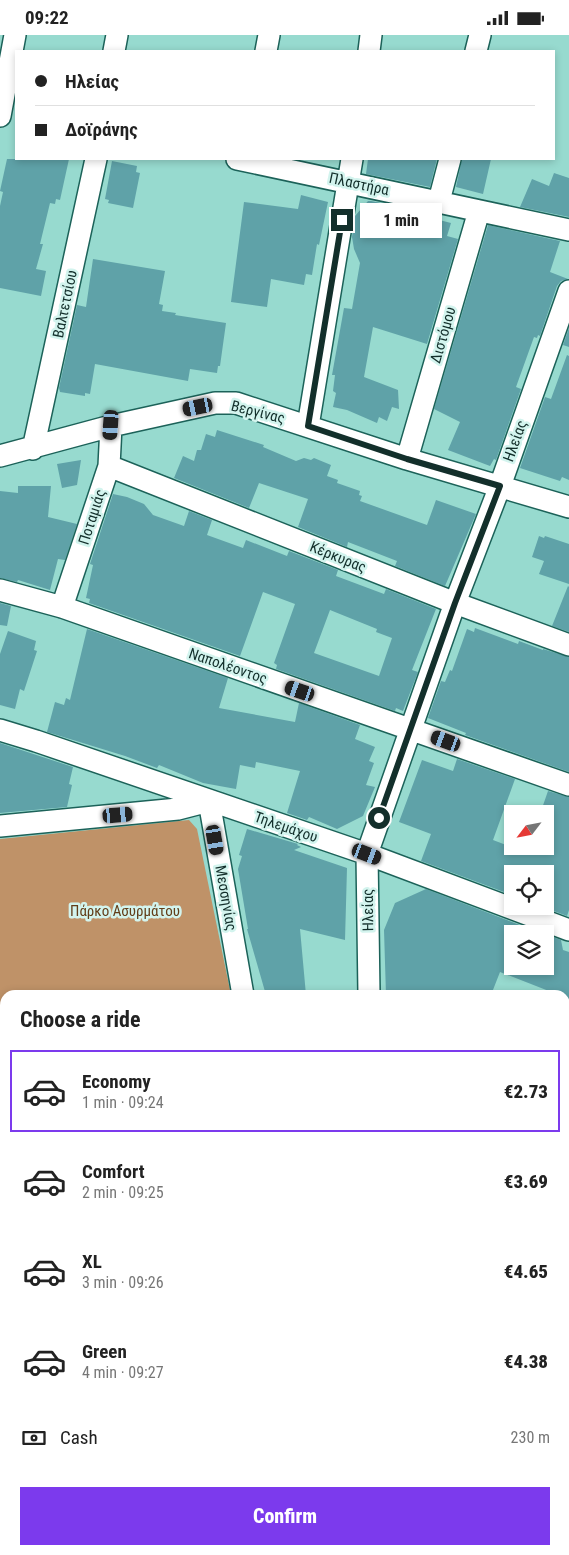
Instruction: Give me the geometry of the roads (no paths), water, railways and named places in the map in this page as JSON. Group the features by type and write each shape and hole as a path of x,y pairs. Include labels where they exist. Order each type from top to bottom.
{"street":[{"path":"4,115 15,35"},
{"path":"114,50 117,35"},
{"path":"266,50 269,35"},
{"path":"368,50 371,35"},
{"path":"476,50 480,35"},
{"name":"Βαλτετσίου","path":"33,449 96,160"},
{"name":"Πλαστήρα","path":"248,160 569,230"},
{"path":"308,426 352,160"},
{"path":"439,201 450,160"},
{"name":"Διστόμου","path":"407,459 479,211"},
{"name":"Ηλείας","path":"370,990 367,854 455,603 500,486 569,291"},
{"name":"Βεργίνας","path":"0,457 111,425 215,403 236,403 407,459 569,507"},
{"name":"Ποταμιάς","path":"62,607 109,466 111,425"},
{"name":"Κέρκυρας","path":"109,466 455,603 569,645"},
{"name":"Ναπολέοντος","path":"0,590 62,607 569,785"},
{"name":"Τηλεμάχου","path":"0,730 367,854 569,930"},
{"path":"0,826 178,809 208,801"},
{"name":"Μεσσηνίας","path":"208,801 242,990"}],"park label":[{"name":"Πάρκο Ασυρμάτου","path":"125,911"}]}
